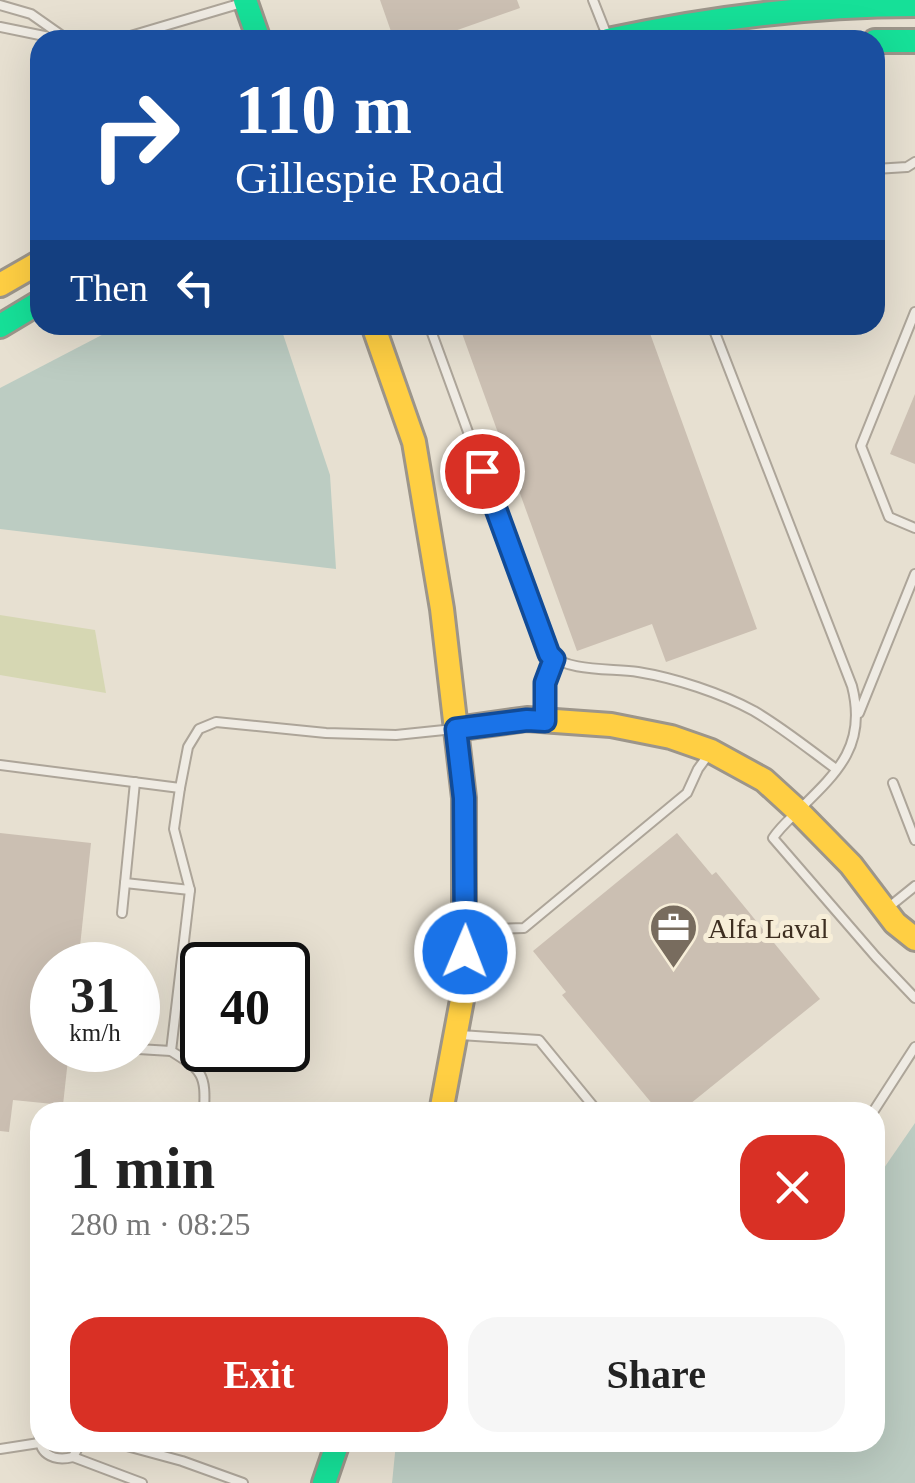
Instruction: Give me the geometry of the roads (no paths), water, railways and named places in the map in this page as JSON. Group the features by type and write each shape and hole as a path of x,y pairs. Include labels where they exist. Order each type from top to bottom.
{"street":[{"path":"245,1 255,30"},
{"path":"652,30 780,10 915,6"},
{"path":"885,41 915,40"},
{"path":"0,285 30,268"},
{"path":"0,326 30,308"},
{"path":"377,335 414,442 442,609 464,798 466,930 462,1000 443,1102"},
{"path":"456,729 527,720 611,725 671,737 711,751 764,780 791,817 852,866 895,923 915,939"},
{"path":"324,1483 335,1452"}],"lane":[{"path":"593,0 604,30"},
{"path":"150,30 245,1"},
{"path":"0,5 31,14 53,30"},
{"path":"0,27 30,33"},
{"path":"885,169 907,167 915,162"},
{"path":"915,312 861,446 890,517 915,528"},
{"path":"433,335 549,654 565,664 642,672 709,691 751,709 836,769"},
{"path":"716,335 857,706 857,726 850,750 773,838 915,998"},
{"path":"857,718 915,574"},
{"path":"545,721 545,683 554,659"},
{"path":"171,1051 190,890 174,829 188,747 199,729 216,722 326,732 396,734 456,729"},
{"path":"466,930 524,928 687,793 711,751"},
{"path":"0,765 180,788"},
{"path":"122,913 135,782"},
{"path":"893,783 915,840"},
{"path":"125,883 190,890"},
{"path":"885,910 915,886"},
{"path":"456,1034 539,1040 590,1102"},
{"path":"879,1102 915,1047"},
{"path":"160,1050 171,1051 195,1066 203,1078 204,1102"},
{"path":"0,1449 30,1444"},
{"path":"42,1452 62,1459 72,1457 142,1483"},
{"path":"72,1457 75,1452"},
{"path":"149,1452 243,1483"}],"place":[{"name":"Alfa Laval","path":"673,970"}]}
